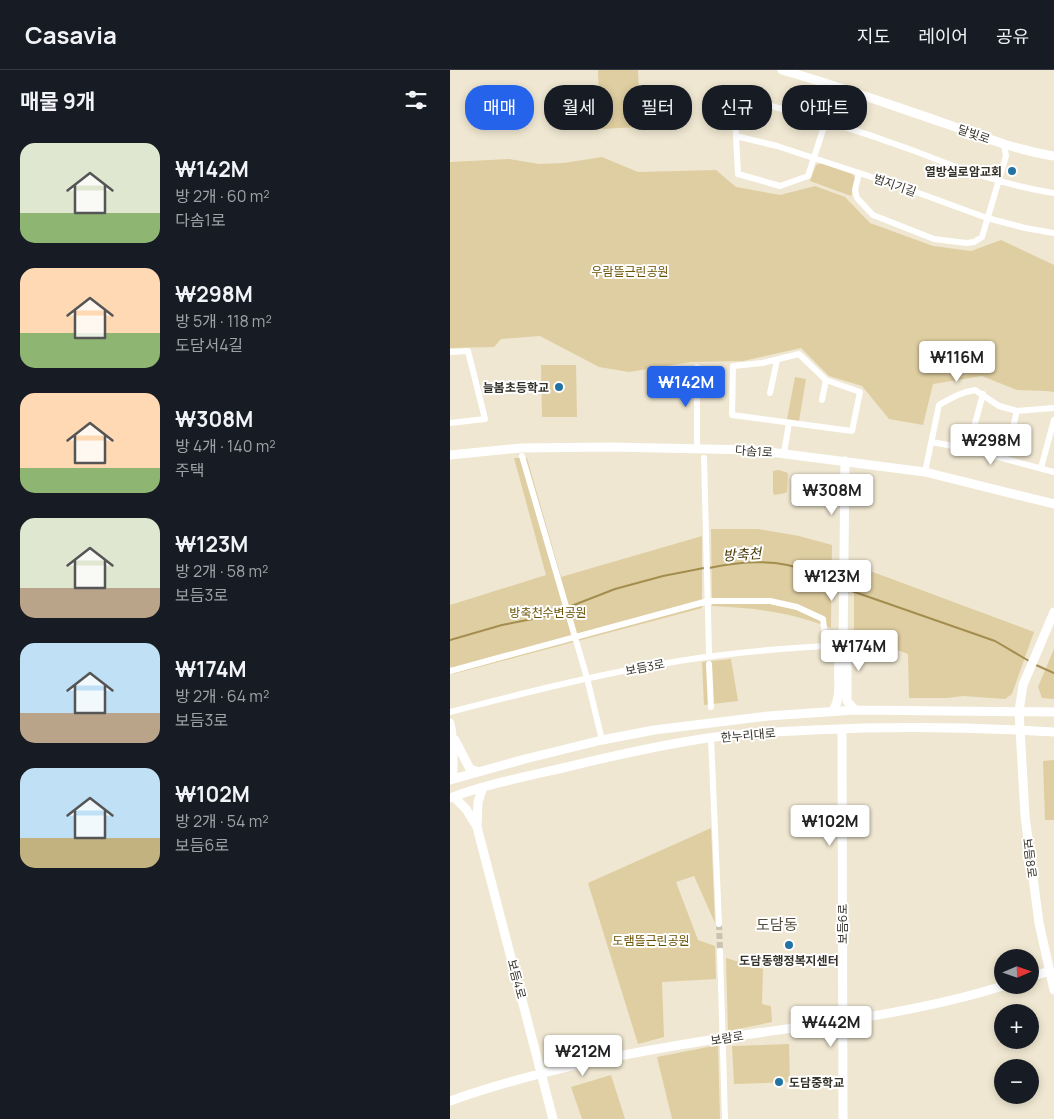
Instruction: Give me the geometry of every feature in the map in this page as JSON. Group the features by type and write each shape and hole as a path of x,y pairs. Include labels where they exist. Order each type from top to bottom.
{"street":[{"name":"달빛로","path":"782,70 834,85"},
{"name":"달빛로","path":"867,96 1004,144 1054,156"},
{"path":"782,109 734,97 738,174 780,186 808,176 823,130"},
{"path":"851,130 998,181 1054,193"},
{"name":"범지기길","path":"736,136 777,146 860,173 987,218 1054,233"},
{"path":"860,173 855,190 857,198 873,215 934,239 966,243 974,242 982,237 1006,156 1004,144"},
{"path":"450,352 468,351 485,419 450,423"},
{"path":"799,354 826,380 860,392 852,431 732,415 733,366 776,360 799,354"},
{"path":"770,393 776,360"},
{"path":"697,367 697,449"},
{"path":"822,400 826,380"},
{"path":"925,472 939,405 964,392 975,390 999,406 1017,412 1054,408"},
{"path":"968,449 982,394"},
{"path":"1005,459 1017,412"},
{"path":"1041,468 1054,420"},
{"path":"784,453 789,423"},
{"path":"932,442 968,449 1054,472"},
{"name":"다솜1로","path":"451,453 520,448 742,449 925,472 1054,504"},
{"path":"522,456 602,740"},
{"path":"704,458 709,652"},
{"path":"833,711 838,699 838,657 843,647 844,632 845,461"},
{"path":"450,671 708,601 770,601 797,607 824,619 826,646"},
{"name":"보듬8로","path":"1054,612 1023,685 1019,711 1024,810 1039,923 1052,970 1054,990"},
{"name":"보듬3로","path":"450,712 586,678 662,663 746,652 826,646 843,647"},
{"path":"843,647 847,657 847,701 855,710"},
{"path":"709,664 711,707"},
{"name":"한누리대로","path":"450,780 602,740 654,730 768,716 855,710 1054,712"},
{"path":"450,723 453,735 470,769 479,772"},
{"name":"한누리대로","path":"452,798 483,787 658,746 711,738 769,732 915,726 1020,727 1054,732"},
{"name":"보듬6로","path":"842,729 843,1119"},
{"path":"450,775 453,772 453,735"},
{"path":"711,738 719,924"},
{"path":"477,827 478,802 483,787"},
{"path":"452,798 466,809 477,827"},
{"name":"보듬4로","path":"477,827 553,1119"},
{"path":"720,950 725,1119"},
{"path":"1039,974 1052,970"},
{"name":"보람로","path":"450,1101 541,1074 620,1056 723,1038 843,1022 924,1006 994,988"}],"green space":[{"path":"598,70 638,70 639,85 623,85 623,128 613,128 613,85 599,85"},
{"name":"우람뜰근린공원","path":"602,157 638,172 716,170 736,187 780,195 815,186 845,197 870,223 933,246 971,251 1001,240 1054,265 1054,392 1017,390 982,376 933,384 923,425 889,419 862,386 829,376 801,348 743,361 691,362 629,372 599,367 540,336 501,339 494,347 450,348 450,162 509,159 539,164 564,163"},
{"path":"821,163 852,174 856,179 851,196 810,181 816,165"},
{"path":"541,365 576,365 577,417 542,417"},
{"path":"795,377 806,379 799,421 787,419"},
{"name":"방축천수변공원","path":"514,458 527,458 561,577 702,536 702,608 453,674 450,665 450,605 546,575"},
{"path":"779,470 788,473 787,491 786,493 775,495 773,493 773,471"},
{"path":"711,529 758,529 799,536 832,545 831,628 802,618 773,612 712,606"},
{"path":"854,565 1034,632 1012,694 1005,699 963,696 909,698 908,654 854,634"},
{"path":"1054,649 1054,699 1042,698 1038,687"},
{"path":"731,659 738,701 704,705 702,662"},
{"path":"1054,760 1054,820 1045,820 1043,761"},
{"name":"도램뜰근린공원","path":"711,828 715,923 694,876 676,882 698,940 715,946 716,979 662,982 664,1037 638,1044 588,883"},
{"path":"726,958 763,969 762,1004 771,1006 772,1022 728,1031"},
{"path":"789,1044 790,1082 734,1084 732,1046"},
{"path":"718,1045 720,1119 672,1119 657,1057"},
{"path":"611,1075 625,1119 582,1119 571,1087"}],"waterway":[{"name":"방축천","path":"709,568 747,562 785,564 810,572 842,587"},
{"name":"방축천","path":"450,640 502,625 543,617 615,589 663,576 704,568"},
{"name":"방축천","path":"846,589 995,641 1029,661"},
{"name":"방축천","path":"1036,665 1054,673"}],"tunnel":[{"path":"719,924 720,951"}],"place":[{"name":"열방실로암교회","path":"1012,171"},
{"name":"늘봄초등학교","path":"559,387"},
{"name":"도담동행정복지센터","path":"789,945"},
{"name":"도담중학교","path":"779,1082"}],"district":[{"name":"도담동","path":"777,924"}]}
